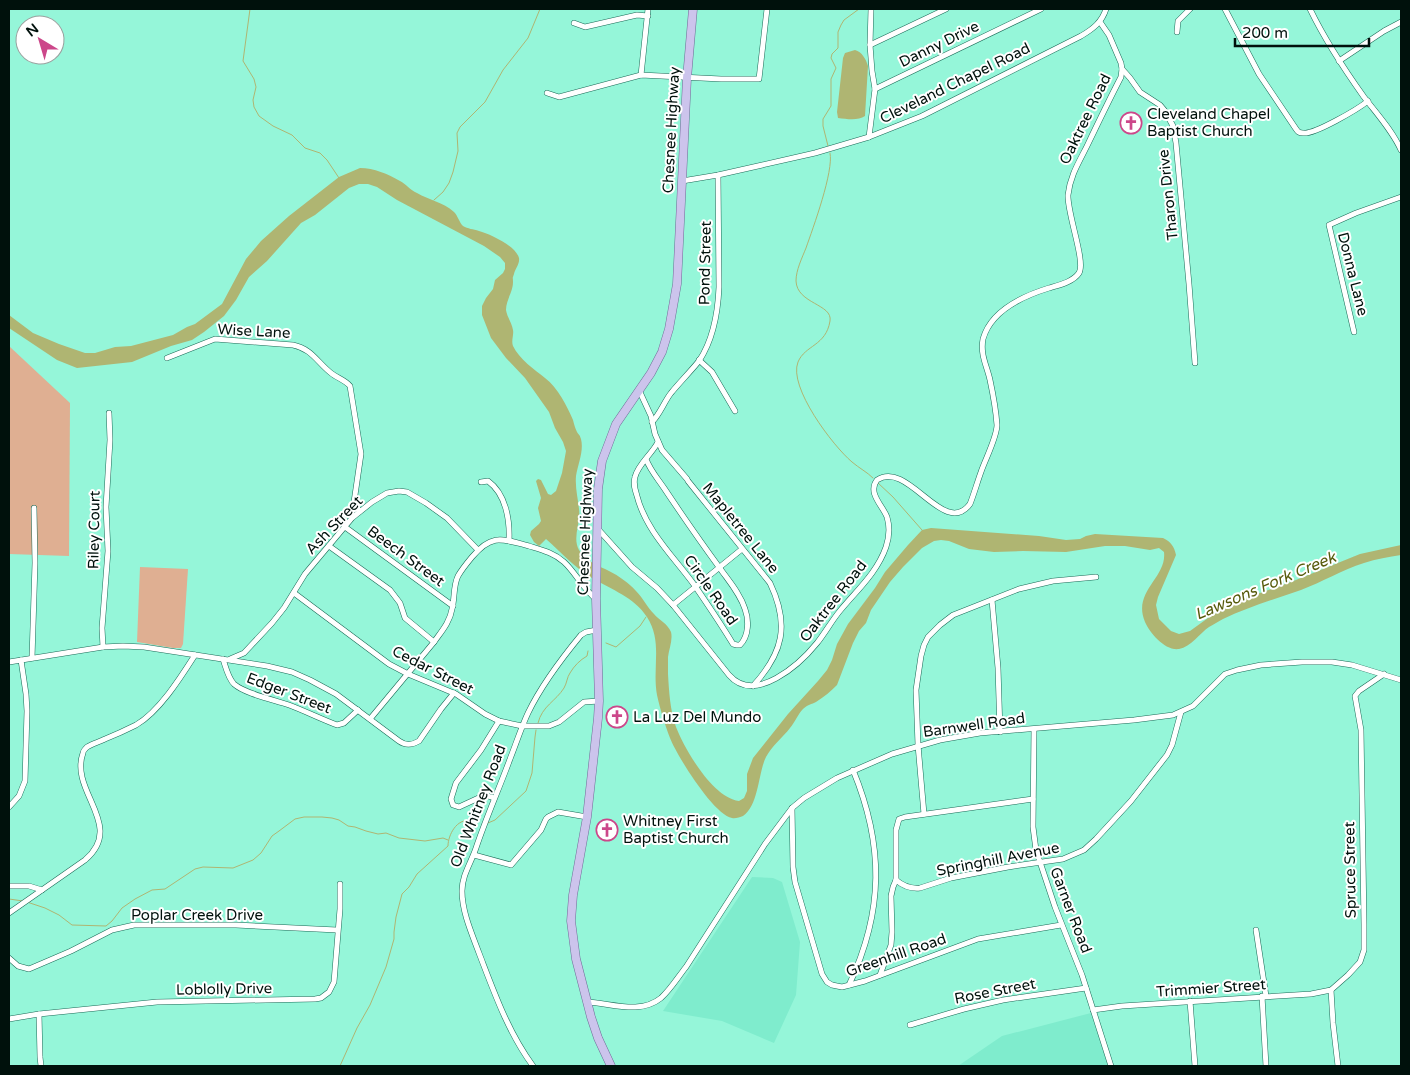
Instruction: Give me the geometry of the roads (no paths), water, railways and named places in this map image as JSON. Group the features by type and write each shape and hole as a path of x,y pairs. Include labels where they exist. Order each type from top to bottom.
{"main road":[{"name":"Chesnee Highway","path":"611,1066 598,1038 587,1002 576,959 571,921 573,895 587,817 599,701 596,599 598,489 602,461 616,424 659,358 673,312 677,284 692,9"}],"street":[{"path":"641,75 648,9"},
{"path":"547,93 560,97 641,75 759,79 767,9"},
{"path":"869,137 875,89 870,44 871,9"},
{"path":"870,44 946,9"},
{"name":"Danny Drive","path":"875,89 1041,9"},
{"name":"Cleveland Chapel Road","path":"682,181 718,175 815,153 869,137 922,116 1081,36 1096,27 1106,9"},
{"path":"1177,32 1178,21 1190,9"},
{"path":"1225,9 1262,80 1287,118 1299,132 1306,133 1336,121 1368,101"},
{"path":"1310,9 1339,61 1391,132 1401,150"},
{"path":"574,23 585,27 637,15 648,16"},
{"name":"Tharon Drive","path":"1100,22 1112,41 1122,69 1140,92 1163,108 1175,134 1195,363"},
{"path":"1339,61 1384,30 1401,22"},
{"name":"Oaktree Road","path":"753,686 776,679 808,654 843,608 861,588 876,566 886,547 889,524 887,516 874,493 874,486 877,480 886,476 906,482 938,507 950,513 961,513 970,504 996,430 990,378 982,354 985,333 991,322 1014,303 1042,290 1070,281 1080,271 1080,256 1068,201 1070,186 1076,164 1084,152 1120,77 1122,69"},
{"name":"Pond Street","path":"652,422 673,391 699,360 712,328 719,301 718,175"},
{"name":"Donna Lane","path":"1354,332 1328,227 1330,223 1401,197"},
{"name":"Wise Lane","path":"167,358 215,339 293,345 299,346 314,355 333,375 350,386 360,450 354,502 360,511"},
{"path":"699,360 712,372 735,411"},
{"name":"Mapletree Lane","path":"639,390 651,416 655,434 664,453 687,478 688,482 770,583 778,603 781,618 781,634 778,650 766,671 753,686"},
{"name":"Riley Court","path":"102,647 108,551 106,507 110,440 109,413"},
{"name":"Circle Road","path":"646,459 674,504 738,594 747,615 747,629 742,644 733,644 696,587 648,524 640,509 634,478 638,470 658,442"},
{"path":"481,482 488,481 494,486 504,503 510,524 509,541"},
{"name":"Ash Street","path":"226,660 244,653 284,608 305,574 345,527 360,511 387,493 407,492 426,503 447,518 478,550"},
{"path":"32,658 35,563 34,508"},
{"name":"Beech Street","path":"345,527 453,606"},
{"path":"598,533 674,605 732,679 740,684 753,686"},
{"path":"370,719 434,642 448,621 453,606 458,576 485,544 501,540 509,541 545,551 558,557 596,599"},
{"path":"329,546 390,590 400,603 405,618 434,642"},
{"path":"674,605 742,549"},
{"path":"924,814 918,745 917,678 924,644 946,620 961,612 1019,589 1053,581 1096,577"},
{"name":"Cedar Street","path":"294,593 389,664 454,693 499,721 522,726 544,726 554,724 581,704 588,701 599,701"},
{"path":"992,600 998,668 1000,732"},
{"name":"Old Whitney Road","path":"533,1066 515,1039 504,1016 476,945 464,906 462,882 467,866 474,855 522,726 541,690 578,639 586,632 597,630"},
{"path":"9,662 102,647 134,646 267,666 292,672 323,686 407,745 416,743 419,740 454,693"},
{"path":"9,913 90,856 97,845 100,826 81,775 83,752 87,747 120,733 149,715 195,655"},
{"path":"9,807 20,796 25,782 27,711 21,660"},
{"name":"Edger Street","path":"226,660 228,674 241,689 290,705 337,725 344,723 358,710"},
{"name":"Barnwell Road","path":"587,1002 635,1007 650,1004 661,998 686,967 765,844 792,808 818,789 853,770 892,754 918,745 958,736 1149,719 1181,712 1199,702 1225,674 1237,670 1280,663 1332,662 1352,665 1401,680"},
{"name":"Spruce Street","path":"1331,990 1358,965 1363,954 1361,730 1355,696 1359,690 1384,674"},
{"name":"Springhill Avenue","path":"896,880 909,888 920,888 951,878 1070,857 1084,850 1137,794 1167,755 1181,712"},
{"path":"494,798 486,795 459,807 451,802 456,783 481,750 499,721"},
{"name":"Garner Road","path":"1034,729 1032,826 1036,850 1061,925 1086,988 1111,1066"},
{"path":"849,985 860,961 868,936 875,902 876,885 876,858 873,832 864,799 853,770"},
{"path":"880,975 891,945 891,896 896,880 895,840 897,822 905,817 1033,799"},
{"name":"Greenhill Road","path":"792,808 792,852 795,882 822,974 827,982 836,986 849,985 880,975 978,939 1061,925"},
{"path":"474,855 511,865 541,830 546,818 558,812 587,817"},
{"name":"Loblolly Drive","path":"9,1019 39,1014 157,1002 320,998 329,992 334,982 340,909 340,884"},
{"path":"9,886 29,886 42,890"},
{"name":"Poplar Creek Drive","path":"9,958 18,966 29,969 71,951 112,930 134,925 236,926 337,930"},
{"path":"1256,930 1264,996 1266,1066"},
{"name":"Rose Street","path":"910,1025 1003,1000 1086,988"},
{"path":"1331,990 1338,1066"},
{"name":"Trimmier Street","path":"1093,1010 1190,1001 1311,994 1331,990"},
{"path":"1190,1001 1195,1066"},
{"path":"39,1014 41,1066"}],"waterway":[{"path":"250,9 243,61 254,79 256,87 253,100 254,107 259,116 273,126 292,135 305,148 320,153 339,178"},
{"path":"434,200 443,192 453,172 458,151 457,133 460,127 485,102 503,70 528,38 540,9"},
{"path":"828,146 823,119 831,106 831,79 836,68 831,58 838,48 838,32 841,25 844,20 859,9"},
{"path":"830,153 826,186 796,277 798,289 802,295 826,311 830,321 824,336 801,356 798,362 797,373 806,400 824,430 852,462 873,478"},
{"path":"878,483 922,530"},
{"path":"606,643 616,647 640,626 646,617"},
{"path":"538,723 546,708 561,693 572,670 587,656 588,651"},
{"path":"488,823 495,820 526,791 532,773 536,730"},
{"path":"27,902 59,915 72,925 106,926 122,908 135,899 152,890 165,889 195,869 203,867 233,868 253,860 261,853 272,836 295,819 304,817 332,818 348,826 378,834 386,833 399,838 425,841 443,838 448,840"},
{"path":"340,1066 357,1028 370,1005 386,967 394,939 396,917 402,894 417,874 448,846 452,832 457,825 465,821 477,824"},
{"path":"9,899 23,901"}],"place":[{"name":"Cleveland Chapel Baptist Church","path":"1131,123"},
{"name":"La Luz Del Mundo","path":"617,717"},
{"name":"Whitney First Baptist Church","path":"607,830"}],"water label":[{"name":"Lawsons Fork Creek","path":"1265,585"}]}
